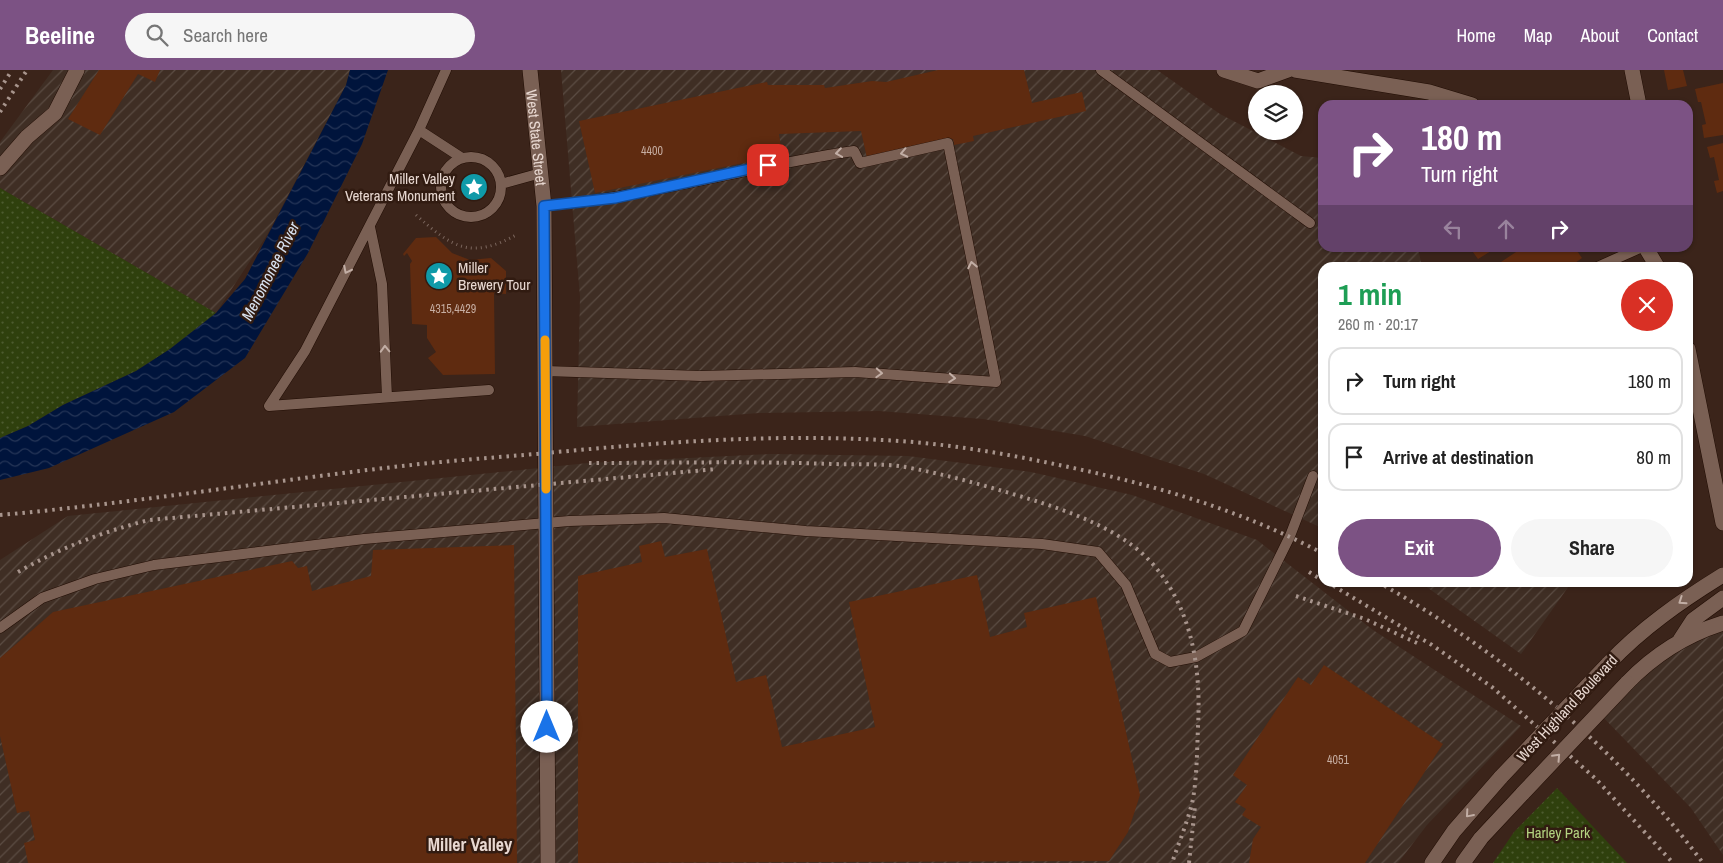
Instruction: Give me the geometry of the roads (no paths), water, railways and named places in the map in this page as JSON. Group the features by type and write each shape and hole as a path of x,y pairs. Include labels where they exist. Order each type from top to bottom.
{"street":[{"path":"0,168 27,137 55,113 77,70"},
{"name":"West State Street","path":"530,70 544,206 548,863"},
{"path":"1224,70 1258,81 1288,70"},
{"path":"1295,70 1429,92 1455,100"},
{"path":"1632,70 1638,100"},
{"path":"1693,374 1723,523"},
{"name":"West Highland Boulevard","path":"1432,863 1454,831 1501,777 1608,664 1657,619 1723,575"},
{"path":"1680,640 1693,620 1723,598"},
{"name":"West Highland Boulevard","path":"1462,863 1481,838 1627,682 1656,656 1680,640 1723,623"}],"lane":[{"path":"446,70 419,130 306,351 269,406 488,390"},
{"path":"1101,70 1310,223"},
{"path":"419,130 462,158"},
{"path":"544,206 615,198 768,165 854,151 860,163 948,144 996,382 855,372 701,376 545,371"},
{"path":"470,156 488,162 499,176 501,184 496,203 480,216 469,217 450,209 442,196 441,180 445,171 452,163 462,158 470,156"},
{"path":"501,184 540,173"},
{"path":"370,227 382,284 387,397"},
{"path":"1609,262 1631,252"},
{"path":"0,628 42,598 95,579 154,565 364,539 546,523 660,518 806,530 1042,544 1098,552 1126,585 1154,654 1170,662 1196,656 1243,631 1290,536 1313,476"}],"water":[{"name":"Menomonee River","path":"350,70 388,70 362,144 308,253 245,358 174,412 49,468 0,480 0,438 28,426 63,405 136,371 170,349 216,313 245,279 346,85"}],"railway":[{"path":"0,89 12,70"},
{"path":"0,112 27,70"},
{"path":"0,515 441,462 678,442 840,438 959,447 1036,460 1117,478 1208,504 1266,526 1318,551"},
{"path":"589,463 772,463 905,467 971,482 1052,506 1086,519 1132,545 1157,569 1169,586 1187,624 1196,664 1199,706 1197,763 1193,799 1172,863"},
{"path":"18,572 50,555 82,542 149,520 717,469"},
{"path":"1309,572 1318,578"},
{"path":"1335,587 1432,645 1492,687 1596,779 1673,863"},
{"path":"1387,587 1469,639 1555,706 1596,742 1634,781 1670,821 1703,863"},
{"path":"1296,596 1365,619 1417,643"},
{"path":"1189,863 1195,806"}],"place":[{"name":"Miller Valley Veterans Monument","path":"474,187"},
{"name":"Miller Brewery Tour","path":"439,276"}],"district":[{"name":"Miller Valley","path":"470,844"}],"park label":[{"name":"Harley Park","path":"1558,832"}]}
